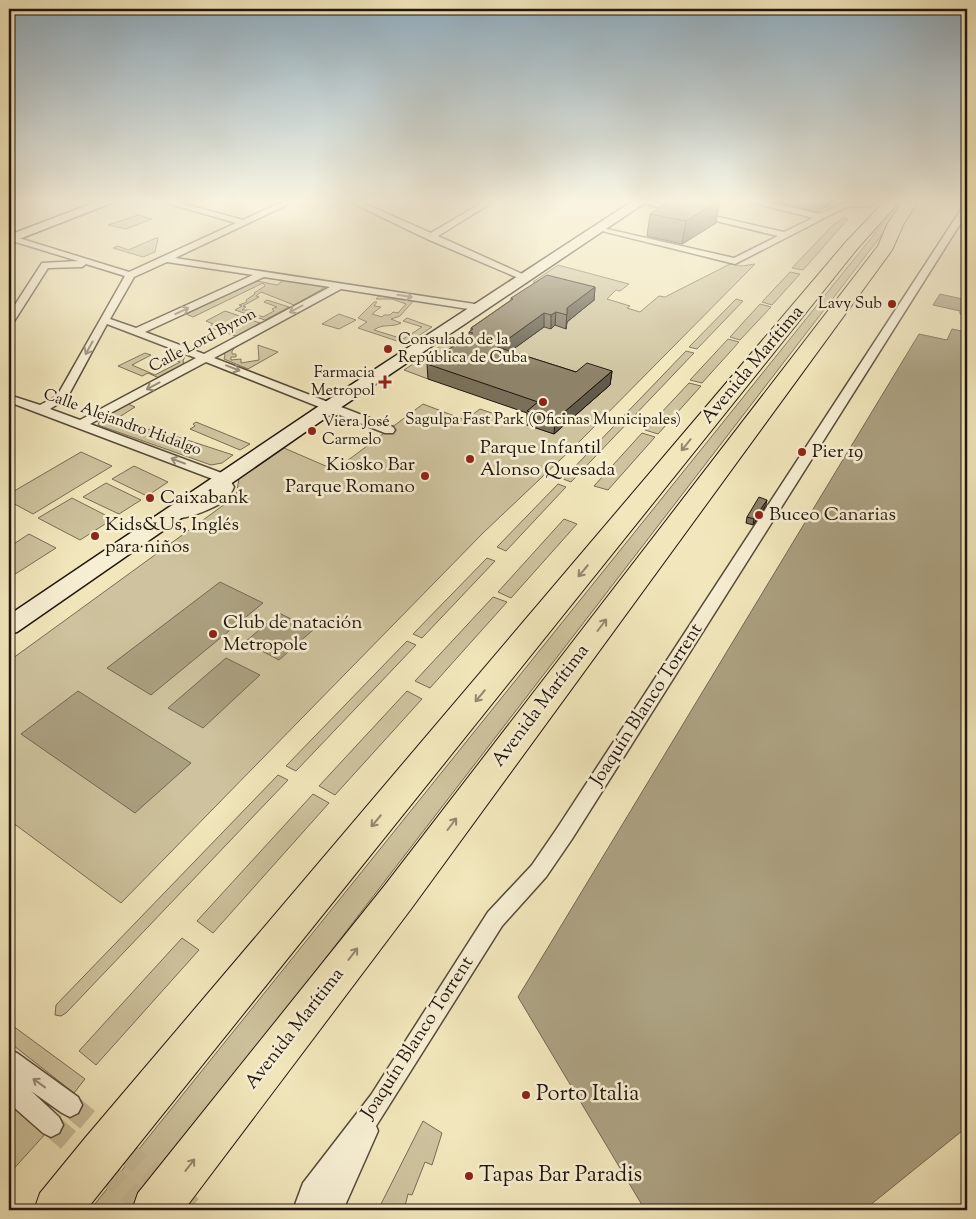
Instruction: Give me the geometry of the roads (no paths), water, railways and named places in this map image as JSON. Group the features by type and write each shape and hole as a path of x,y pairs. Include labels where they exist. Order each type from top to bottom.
{"highway":[{"name":"Avenida Marítima","path":"101,1154 840,259"},
{"name":"Avenida Marítima","path":"157,1208 404,889 877,259"},
{"path":"48,1210 101,1154"},
{"path":"57,1210 101,1154"}],"street":[{"path":"77,259 130,275"},
{"path":"40,410 61,398 130,275 167,259 482,308"},
{"path":"481,259 526,278"},
{"path":"9,626 223,478 554,259"},
{"path":"724,259 740,259"},
{"name":"Joaquín Blanco Torrent","path":"305,1204 379,1103 495,919 539,871 565,833 934,259"},
{"path":"9,321 45,265 94,264"},
{"path":"138,332 263,274"},
{"name":"Calle Lord Byron","path":"82,424 339,286"},
{"path":"105,320 389,430"},
{"name":"Calle Alejandro Hidalgo","path":"9,398 223,478"},
{"path":"9,1061 70,1105"},
{"path":"9,1087 51,1124"},
{"path":"330,1210 379,1103"}],"tunnel":[{"path":"70,1105 194,1210"},
{"path":"51,1125 150,1210"}],"place":[{"name":"Lavy Sub","path":"892,304"},
{"name":"Consulado de la República de Cuba","path":"388,349"},
{"name":"Farmacia Metropol","path":"385,382"},
{"name":"Sagulpa Fast Park (Oficinas Municipales)","path":"543,402"},
{"name":"Viera José Carmelo","path":"312,431"},
{"name":"Pier 19","path":"802,452"},
{"name":"Parque Infantil Alonso Quesada","path":"470,459"},
{"name":"Kiosko Bar Parque Romano","path":"425,476"},
{"name":"Caixabank","path":"150,498"},
{"name":"Buceo Canarias","path":"759,515"},
{"name":"Kids&Us, Inglés para niños","path":"95,536"},
{"name":"Club de natación Metropole","path":"213,634"},
{"name":"Porto Italia","path":"526,1095"},
{"name":"Tapas Bar Paradis","path":"469,1176"}]}
